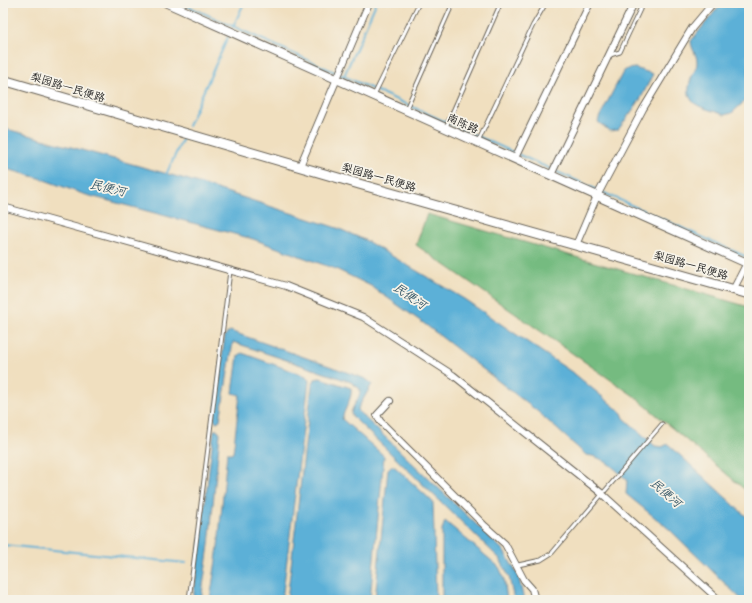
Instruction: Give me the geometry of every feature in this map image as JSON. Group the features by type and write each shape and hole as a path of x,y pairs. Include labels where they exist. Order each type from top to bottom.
{"main road":[{"name":"梨园路一民便路","path":"3,80 749,294"}],"street":[{"name":"南陈路","path":"167,3 407,106 748,262"},
{"path":"300,166 337,75 369,3"},
{"path":"516,155 590,3"},
{"path":"553,172 634,3"},
{"path":"576,245 599,193 647,102 692,28 713,3"},
{"path":"3,207 286,286 363,317 453,376 602,494 719,600"},
{"path":"733,290 748,262"},
{"path":"390,400 378,412 380,421 485,526 500,538 510,550 524,580 532,589 535,600"}],"lane":[{"path":"375,92 419,3"},
{"path":"407,106 453,3"},
{"path":"480,139 533,25 546,3"},
{"path":"609,56 620,52 643,3"},
{"path":"447,124 500,6"},
{"path":"189,600 230,271"},
{"path":"518,565 541,560 552,553 662,424"}],"green space":[{"path":"427,214 749,307 749,493 634,396 416,245"}],"water":[{"path":"741,3 749,6 749,97 732,113 724,115 697,105 689,96 691,79 697,62 691,41 716,10 725,4"},
{"path":"635,68 653,74 640,100 618,130 610,131 598,122 599,118 623,72 627,69"},
{"name":"民便河","path":"3,128 189,180 337,228 365,240 464,299 576,375 622,413 624,418 655,446 662,447 668,444 749,519 749,600 742,600 669,529 626,494 627,480 613,468 603,460 586,455 537,411 426,325 371,286 338,270 253,239 83,194 39,178 3,168"},
{"path":"230,331 366,379 372,384 358,408 359,412 503,550 518,575 524,600 514,600 509,577 500,559 354,418 351,414 360,389 351,382 233,342 220,420 217,422 214,420 225,335"},
{"path":"242,353 306,376 309,381 282,600 210,600 218,547 227,453 233,453 240,395 233,393 238,356"},
{"path":"320,378 351,388 350,400 342,419 384,456 370,600 287,600 312,385 315,379"},
{"path":"214,430 218,430 220,433 209,545 201,600 193,600"},
{"path":"391,466 395,467 433,502 436,600 375,600 388,469"},
{"path":"445,521 499,567 504,578 507,600 442,600 442,530"}],"waterway":[{"path":"181,3 749,258"},
{"path":"233,27 244,3"},
{"path":"344,76 376,3"},
{"path":"188,126 228,37"},
{"path":"166,175 183,138"},
{"path":"3,545 186,563"}]}
